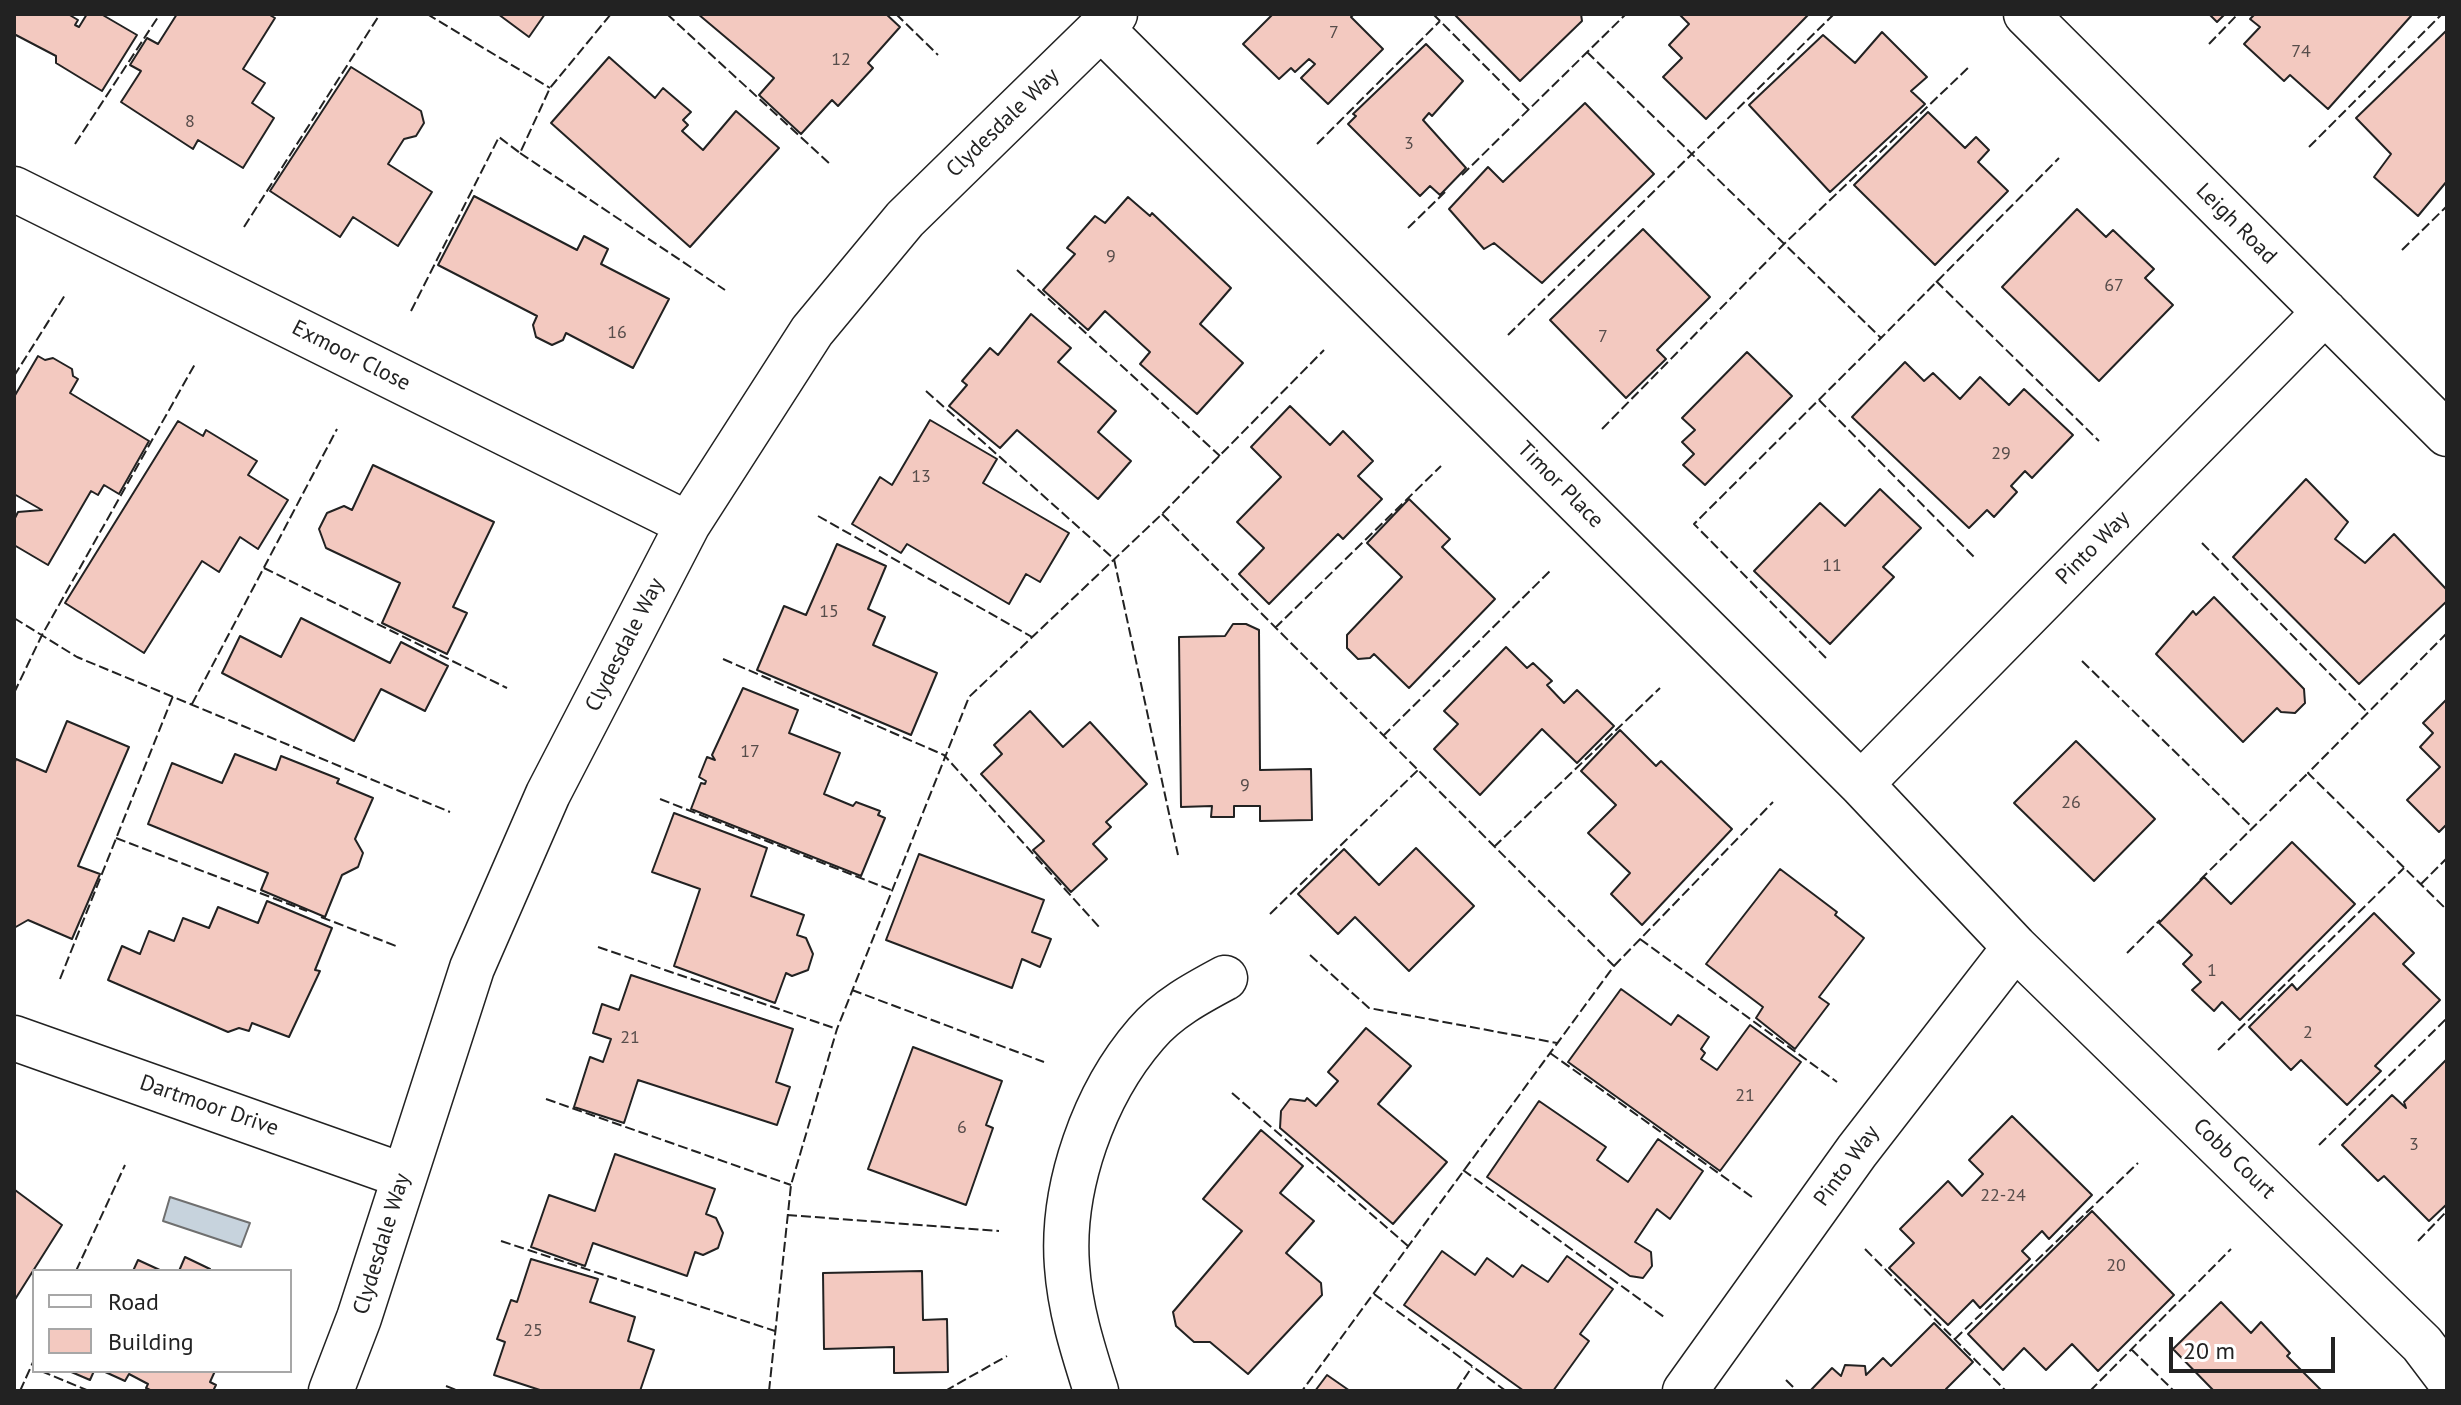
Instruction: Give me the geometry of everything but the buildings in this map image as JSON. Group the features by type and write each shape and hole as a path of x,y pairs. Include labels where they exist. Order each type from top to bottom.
{"street":[{"name":"Leigh Road","path":"2026,14 2447,434"},
{"name":"Clydesdale Way","path":"331,1391 359,1318 484,939 548,794 688,524 812,331 886,242 1108,21"},
{"name":"Timor Place","path":"1108,21 1861,784 2015,947"},
{"name":"Exmoor Close","path":"14,189 688,524"},
{"name":"Pinto Way","path":"1861,784 2325,312"},
{"name":"Pinto Way","path":"1685,1391 1857,1151 2015,947"},
{"name":"Cobb Court","path":"2015,947 2393,1315 2447,1377"},
{"path":"1096,1391 1076,1327 1066,1265 1071,1199 1090,1131 1118,1071 1147,1032 1187,998 1225,978"},
{"name":"Dartmoor Drive","path":"14,1038 404,1176"}],"shaded area":[{"path":"170,1197 250,1223 241,1247 163,1221"}],"fence":[{"path":"75,144 160,14"},
{"path":"244,227 380,14"},
{"path":"427,14 550,88"},
{"path":"411,311 499,137 520,153 550,88 611,14"},
{"path":"667,14 830,164"},
{"path":"896,14 938,55"},
{"path":"1433,14 1529,110"},
{"path":"1462,175 1626,14"},
{"path":"1508,335 1834,14"},
{"path":"2209,44 2238,14"},
{"path":"2309,147 2442,14"},
{"path":"1317,144 1440,21"},
{"path":"1587,52 1881,338 2059,158"},
{"path":"1602,429 1783,245 1970,66"},
{"path":"520,153 725,290"},
{"path":"1408,228 1445,192"},
{"path":"2402,250 2447,206"},
{"path":"1017,270 1220,456"},
{"path":"1936,281 2099,441"},
{"path":"14,376 65,295"},
{"path":"1826,658 1694,524 1881,338"},
{"path":"769,1391 791,1185 837,1029 969,697 1162,514 1324,350"},
{"path":"14,693 42,635 195,364"},
{"path":"926,391 1114,559 1178,855"},
{"path":"1819,400 1975,558"},
{"path":"192,704 337,429"},
{"path":"1275,628 1441,466"},
{"path":"1162,514 1614,966 1302,1391"},
{"path":"818,516 1032,637"},
{"path":"2202,543 2368,713"},
{"path":"264,568 507,688"},
{"path":"1383,736 1550,571"},
{"path":"14,618 77,657 450,812"},
{"path":"2447,633 2308,773 2447,910"},
{"path":"723,659 944,755 1100,928"},
{"path":"2082,661 2253,828"},
{"path":"1494,847 1660,688"},
{"path":"60,979 173,696"},
{"path":"1270,914 1418,770"},
{"path":"2200,880 2308,773"},
{"path":"660,799 891,890"},
{"path":"1614,966 1773,802"},
{"path":"116,838 307,911"},
{"path":"2421,884 2447,858"},
{"path":"2218,1050 2404,868"},
{"path":"321,917 396,946"},
{"path":"2127,953 2160,920"},
{"path":"1640,939 1837,1082"},
{"path":"598,947 837,1029"},
{"path":"1310,955 1369,1008 1557,1043"},
{"path":"852,990 1044,1062"},
{"path":"2319,1145 2447,1018"},
{"path":"1550,1053 1752,1197"},
{"path":"1232,1093 1408,1246"},
{"path":"546,1099 791,1185"},
{"path":"1955,1339 2138,1163"},
{"path":"77,1269 125,1165"},
{"path":"1463,1170 1664,1317"},
{"path":"2418,1241 2447,1211"},
{"path":"787,1215 999,1231"},
{"path":"501,1241 775,1331"},
{"path":"1865,1249 2006,1391"},
{"path":"2090,1391 2231,1249"},
{"path":"1374,1294 1506,1391"},
{"path":"2131,1349 2174,1391"},
{"path":"945,1391 1007,1356"},
{"path":"20,1391 32,1364"},
{"path":"1456,1391 1472,1367"},
{"path":"46,1373 89,1391"},
{"path":"1786,1380 1797,1391"},
{"path":"446,1386 459,1391"}]}
